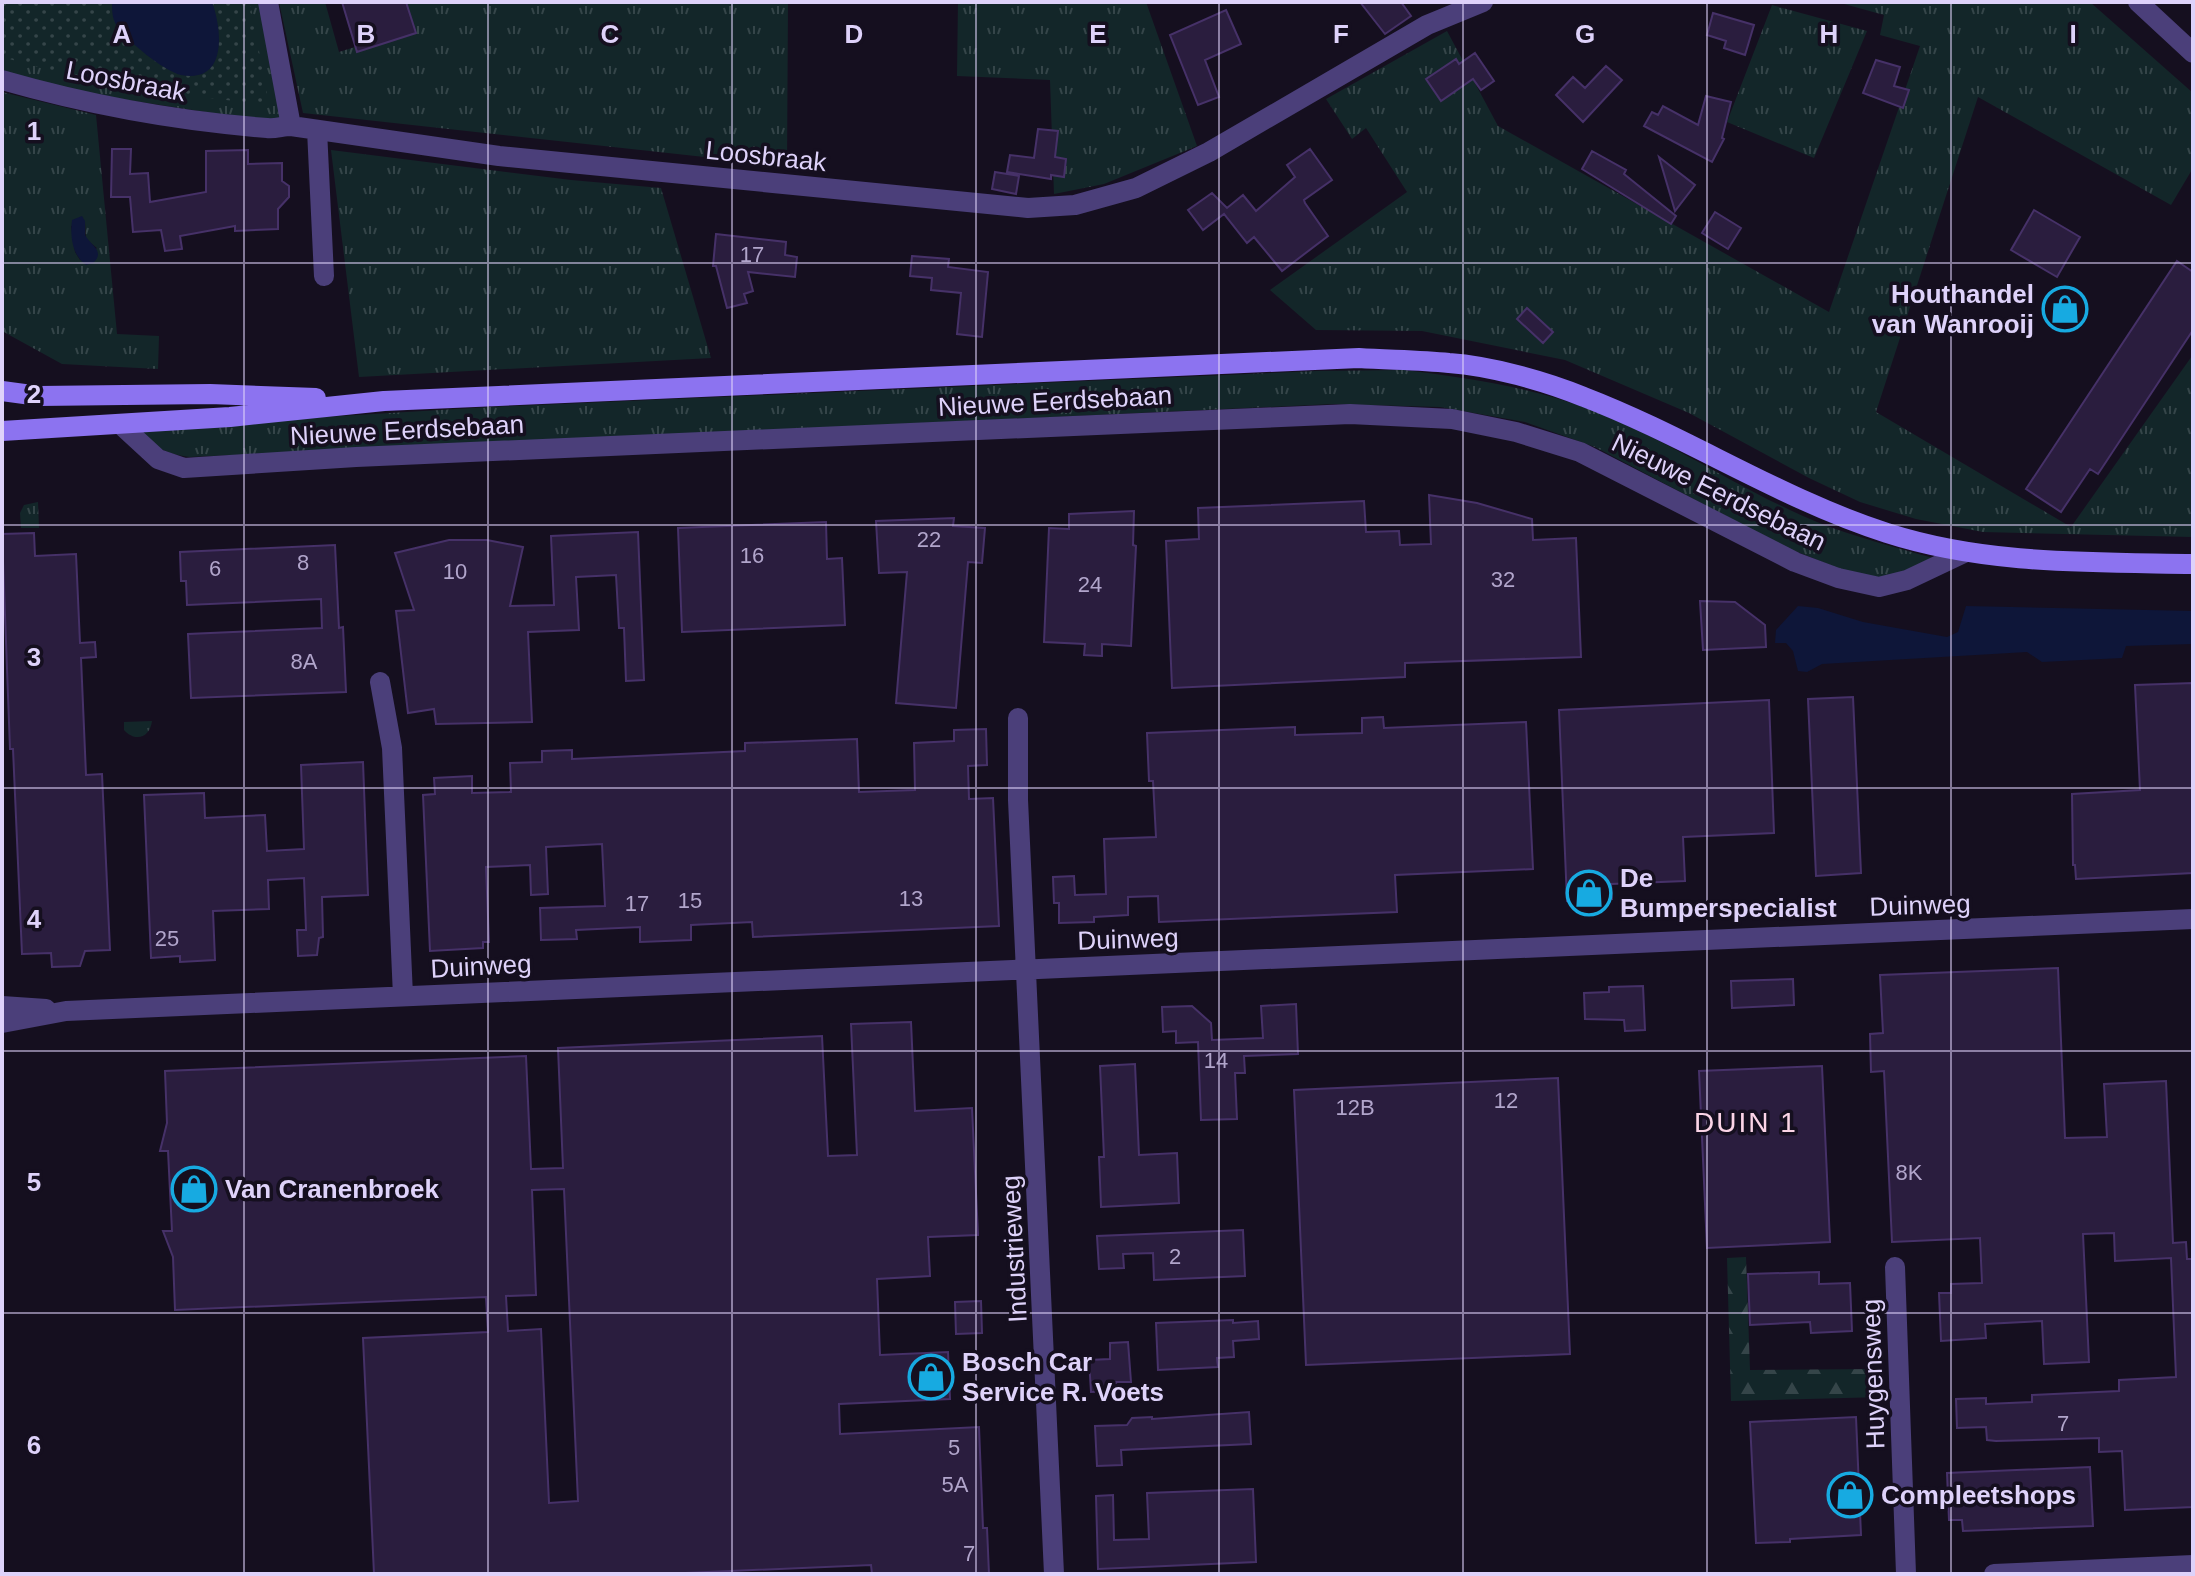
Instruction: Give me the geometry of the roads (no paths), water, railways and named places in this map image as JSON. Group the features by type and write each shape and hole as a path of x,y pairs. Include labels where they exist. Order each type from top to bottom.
{"main road":[{"name":"Nieuwe Eerdsebaan","path":"2,431 230,417 384,401 1359,358 1453,363 1520,377 1583,396 1690,444 1786,494 1889,534 1966,552 2049,560 2193,564"},
{"name":"Nieuwe Eerdsebaan","path":"2,391 39,396 210,394 384,401"},
{"name":"Nieuwe Eerdsebaan","path":"2,403 39,396"}],"street":[{"path":"268,2 291,126"},
{"name":"Loosbraak","path":"2,80 80,102 185,119 272,129 291,126 499,156 1028,208 1075,205 1136,188 1209,152 1427,25 1483,2"},
{"path":"2138,2 2193,53"},
{"path":"317,130 324,276"},
{"name":"Nieuwe Eerdsebaan","path":"120,424 158,459 184,468 372,456 1350,414 1452,419 1516,432 1580,452 1795,562 1838,578 1879,587 1907,580 1966,552"},
{"path":"380,682 392,748 403,996"},
{"name":"Industrieweg","path":"1018,718 1018,800 1054,1574"},
{"name":"Duinweg","path":"2,1006 66,1011 2193,919"},
{"name":"Duinweg","path":"2,1023 66,1011"},
{"name":"Huygensweg","path":"1895,1267 1906,1574"},
{"path":"1994,1574 2193,1565"}],"water":[{"path":"112,2 212,2 219,39 214,63 196,76 181,75 165,68 146,55 117,26"},
{"path":"82,216 85,235 98,252 97,259 86,265 75,251 72,239 72,220"},
{"path":"1798,606 1818,608 1863,622 1947,637 1958,632 1966,606 2193,611 2193,644 2126,646 2122,658 2042,662 2027,652 1822,664 1807,672 1798,671 1793,651 1786,643 1775,643 1776,630"}],"place":[{"name":"Houthandel van Wanrooij","path":"2065,309"},
{"name":"De Bumperspecialist","path":"1589,893"},
{"name":"Van Cranenbroek","path":"194,1189"},
{"name":"Bosch Car Service R. Voets","path":"931,1377"},
{"name":"Compleetshops","path":"1850,1495"}],"district":[{"name":"DUIN 1","path":"1746,1122"}]}
